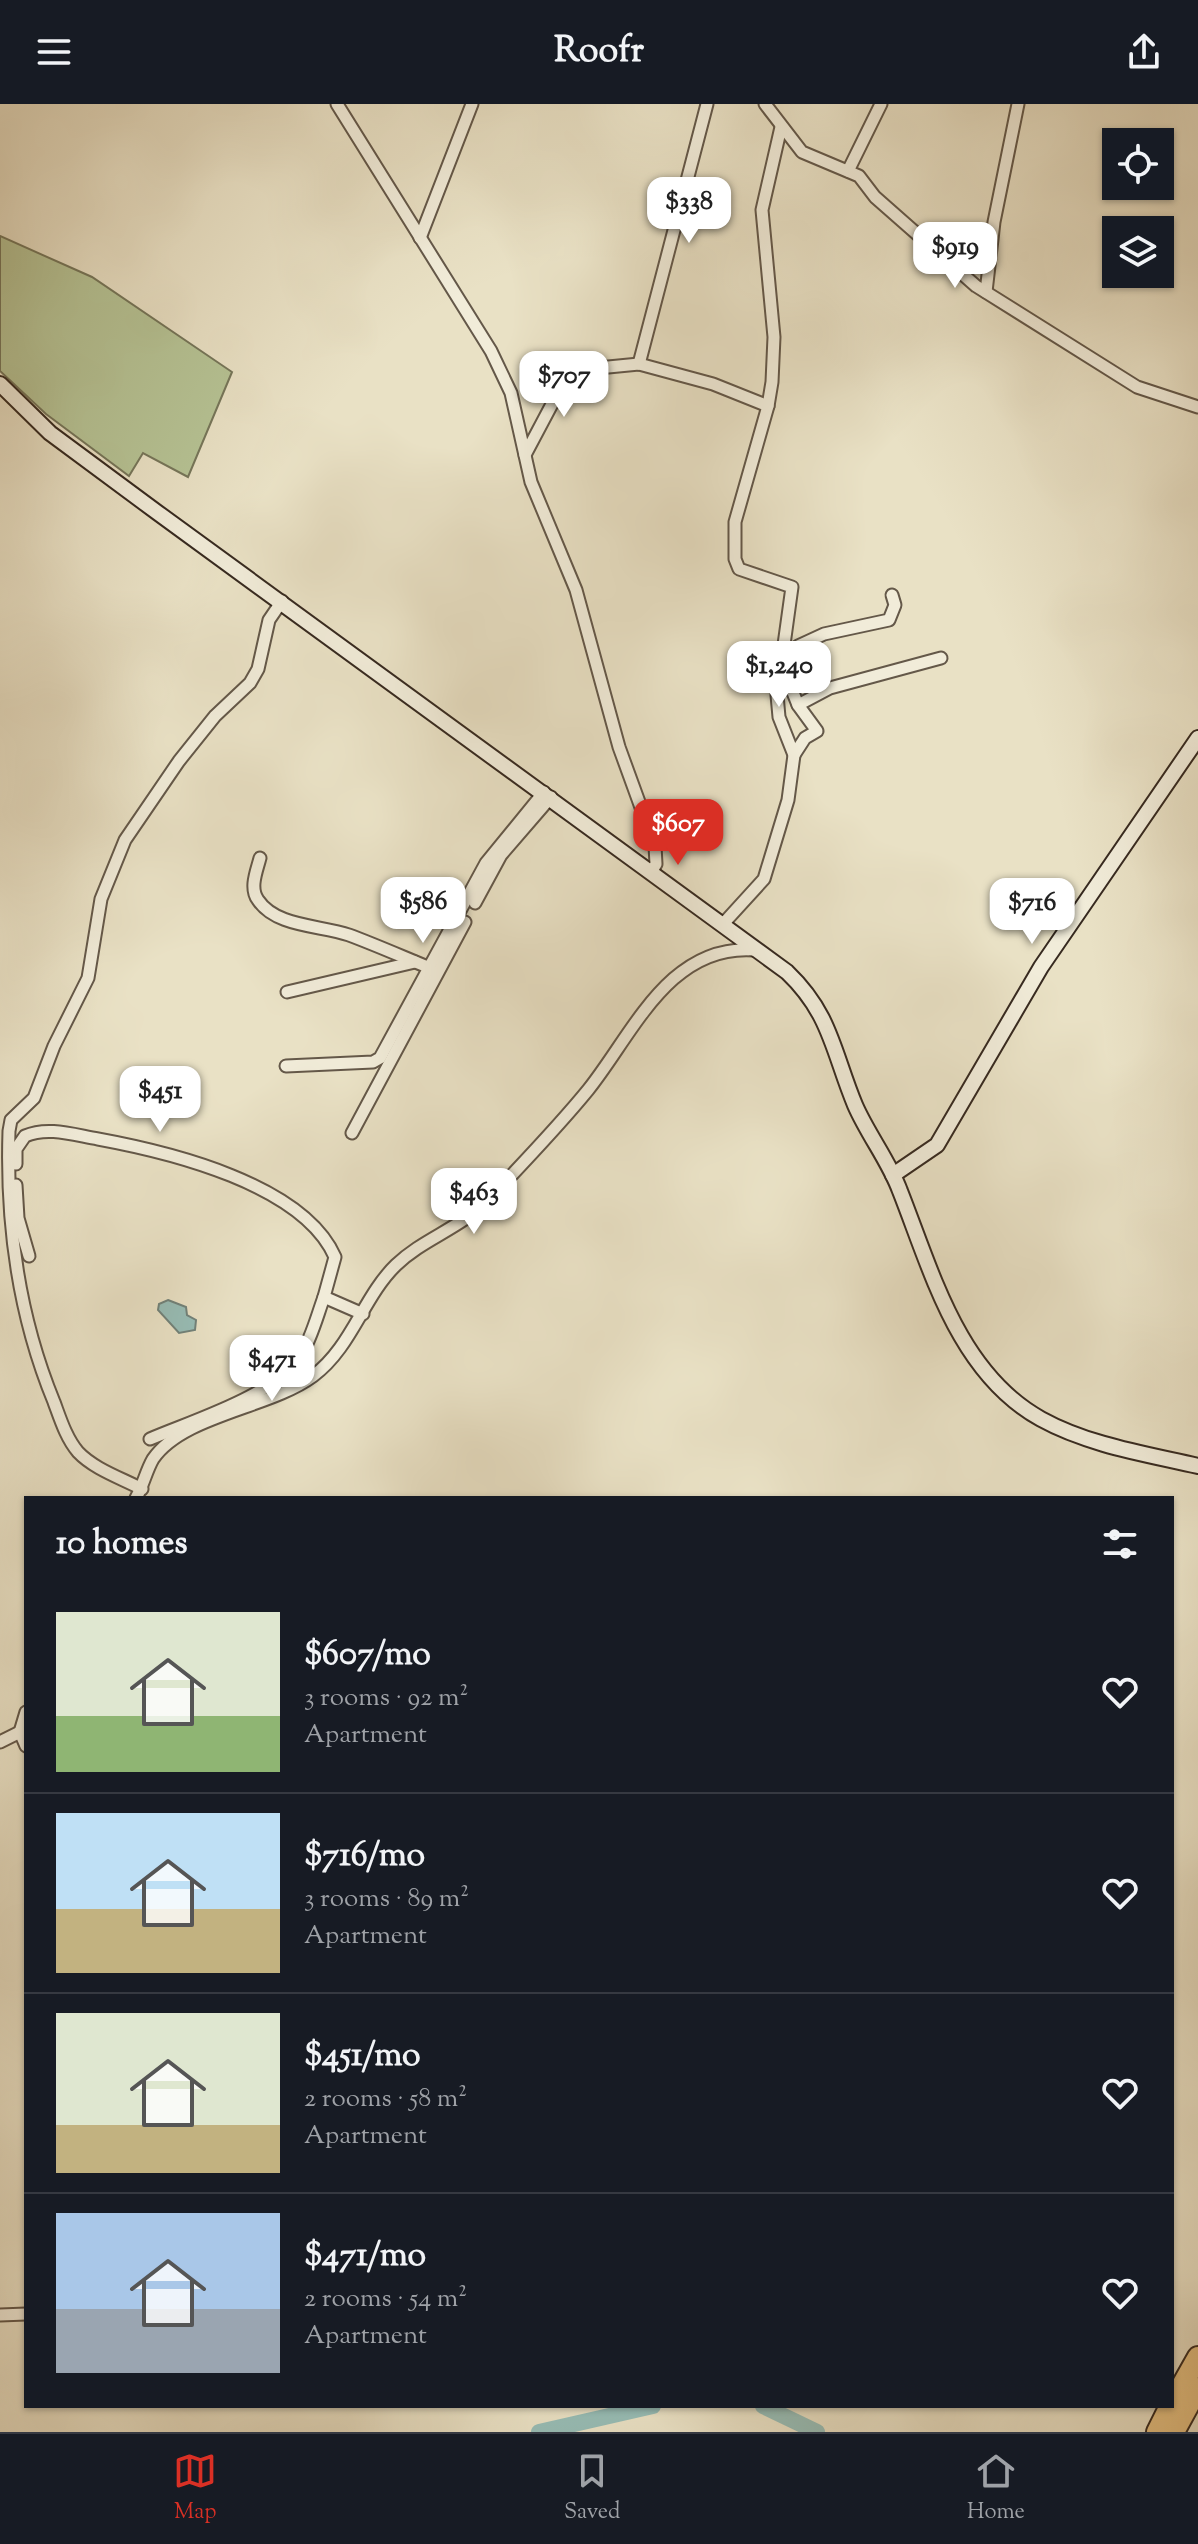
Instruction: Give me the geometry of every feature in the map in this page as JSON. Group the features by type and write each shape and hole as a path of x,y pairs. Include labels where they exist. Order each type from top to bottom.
{"highway":[{"path":"1174,2400 1198,2357"},
{"path":"1174,2432 1198,2388"},
{"path":"1157,2432 1169,2408"}],"street":[{"path":"337,104 503,372 517,414 538,502 576,590 624,761 655,846 656,864 652,871"},
{"path":"420,238 472,104"},
{"path":"639,364 707,104"},
{"path":"765,104 802,152 848,171 986,292 1109,372 1137,387 1198,407"},
{"path":"848,171 881,104"},
{"path":"986,292 994,222 1018,104"},
{"path":"781,127 762,210 774,337 768,406 735,522 735,559 746,574 792,587 777,695 779,717 794,755"},
{"path":"525,456 569,372 639,364 713,384 768,406"},
{"path":"0,384 50,433 652,871 804,988 824,1016 856,1106 893,1175 953,1322 992,1378 1021,1406 1078,1435 1198,1466"},
{"path":"723,924 757,889 770,868 781,830 794,755 805,738 817,731 798,705 790,685 798,646 824,634 889,620 895,605 892,595"},
{"path":"282,601 269,620 258,669 250,683 215,716 179,761 125,840 101,899 88,978 54,1046 34,1098 11,1120 9,1204 15,1257 43,1374 68,1434 80,1453 139,1493 152,1460 162,1449 210,1422 300,1385 331,1360 399,1262 474,1214 554,1128 588,1089 657,994 716,951 728,948 755,950"},
{"path":"798,705 830,688 941,658"},
{"path":"893,1175 937,1145 1041,967 1198,738"},
{"path":"286,1066 377,1061 486,863 547,794"},
{"path":"352,1133 494,866 547,794"},
{"path":"260,858 253,889 271,913 292,922 348,935 430,968"},
{"path":"287,992 416,962"},
{"path":"29,1256 18,1218 16,1149 25,1136 35,1132 65,1133 198,1162 234,1176 288,1206 320,1235 335,1257 324,1297 301,1354 276,1379 254,1393 150,1439"},
{"path":"324,1297 363,1314"},
{"path":"24,1719 20,1732 24,1741"},
{"path":"0,1742 20,1732"},
{"path":"0,2315 24,2314"}],"green space":[{"path":"0,236 92,277 232,372 188,477 143,453 129,476 46,414 0,371"}],"water":[{"path":"168,1300 186,1307 187,1315 196,1320 195,1330 179,1333 158,1310 159,1304"}],"waterway":[{"path":"539,2432 644,2408"},
{"path":"767,2408 817,2432"}]}
